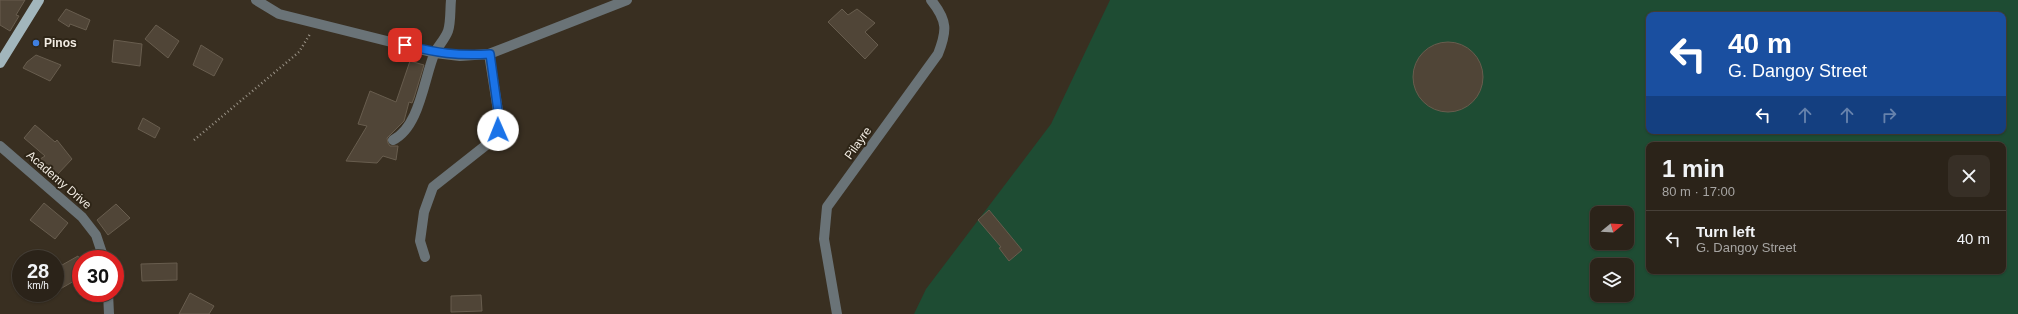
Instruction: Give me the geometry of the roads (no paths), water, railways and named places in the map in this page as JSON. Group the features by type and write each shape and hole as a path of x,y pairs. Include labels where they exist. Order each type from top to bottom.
{"main road":[{"path":"0,63 40,0"}],"street":[{"path":"256,0 279,14 435,53 460,56 490,54 627,0"},
{"path":"393,140 401,136 415,112 425,88 435,53 448,30 450,0"},
{"name":"Pilayre","path":"837,314 824,239 827,207 938,54 946,34 941,11 932,0"},
{"path":"425,258 420,242 424,212 433,187 490,142 498,130 498,111 490,54"},
{"name":"Academy Drive","path":"0,146 82,217 96,235 101,250"},
{"path":"108,302 109,314"}],"place":[{"name":"Pinos","path":"36,43"}]}
